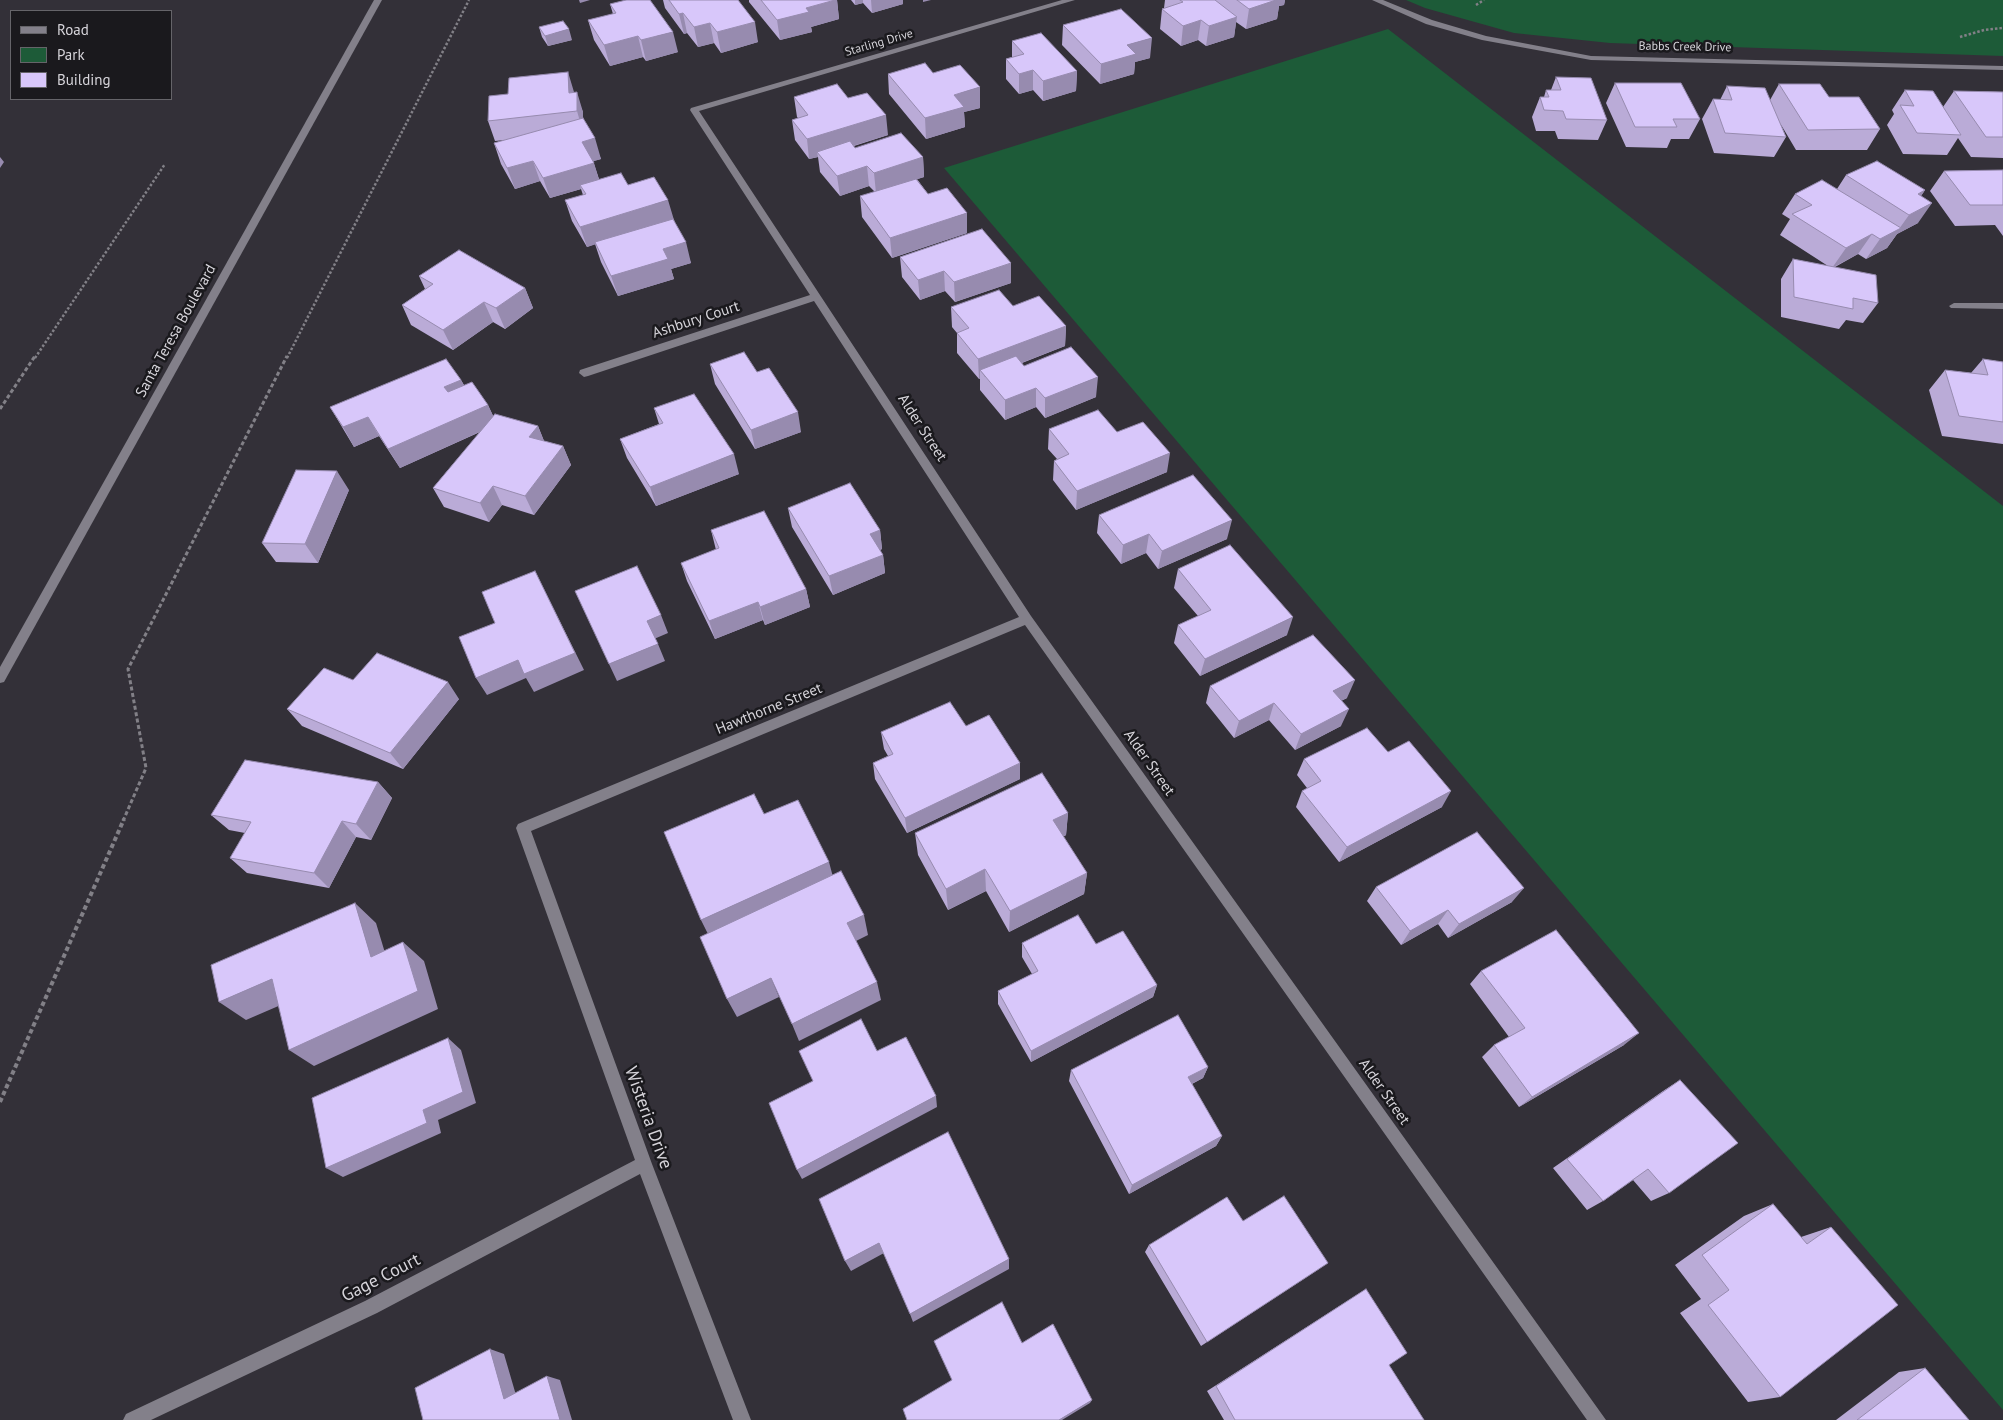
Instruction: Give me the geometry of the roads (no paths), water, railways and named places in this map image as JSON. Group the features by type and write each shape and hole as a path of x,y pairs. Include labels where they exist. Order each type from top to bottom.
{"street":[{"name":"Santa Teresa Boulevard","path":"0,678 378,0"},
{"name":"Starling Drive","path":"694,110 1071,0"},
{"name":"Babbs Creek Drive","path":"1376,0 1430,22 1485,38 1591,58 2003,68"},
{"name":"Alder Street","path":"694,110 1027,620 1597,1420"},
{"name":"Ashbury Court","path":"584,373 817,296"},
{"path":"1954,306 2003,306"},
{"name":"Hawthorne Street","path":"522,828 1027,620"},
{"name":"Wisteria Drive","path":"522,828 644,1164 742,1420"},
{"name":"Gage Court","path":"132,1420 371,1307 644,1164"}]}
